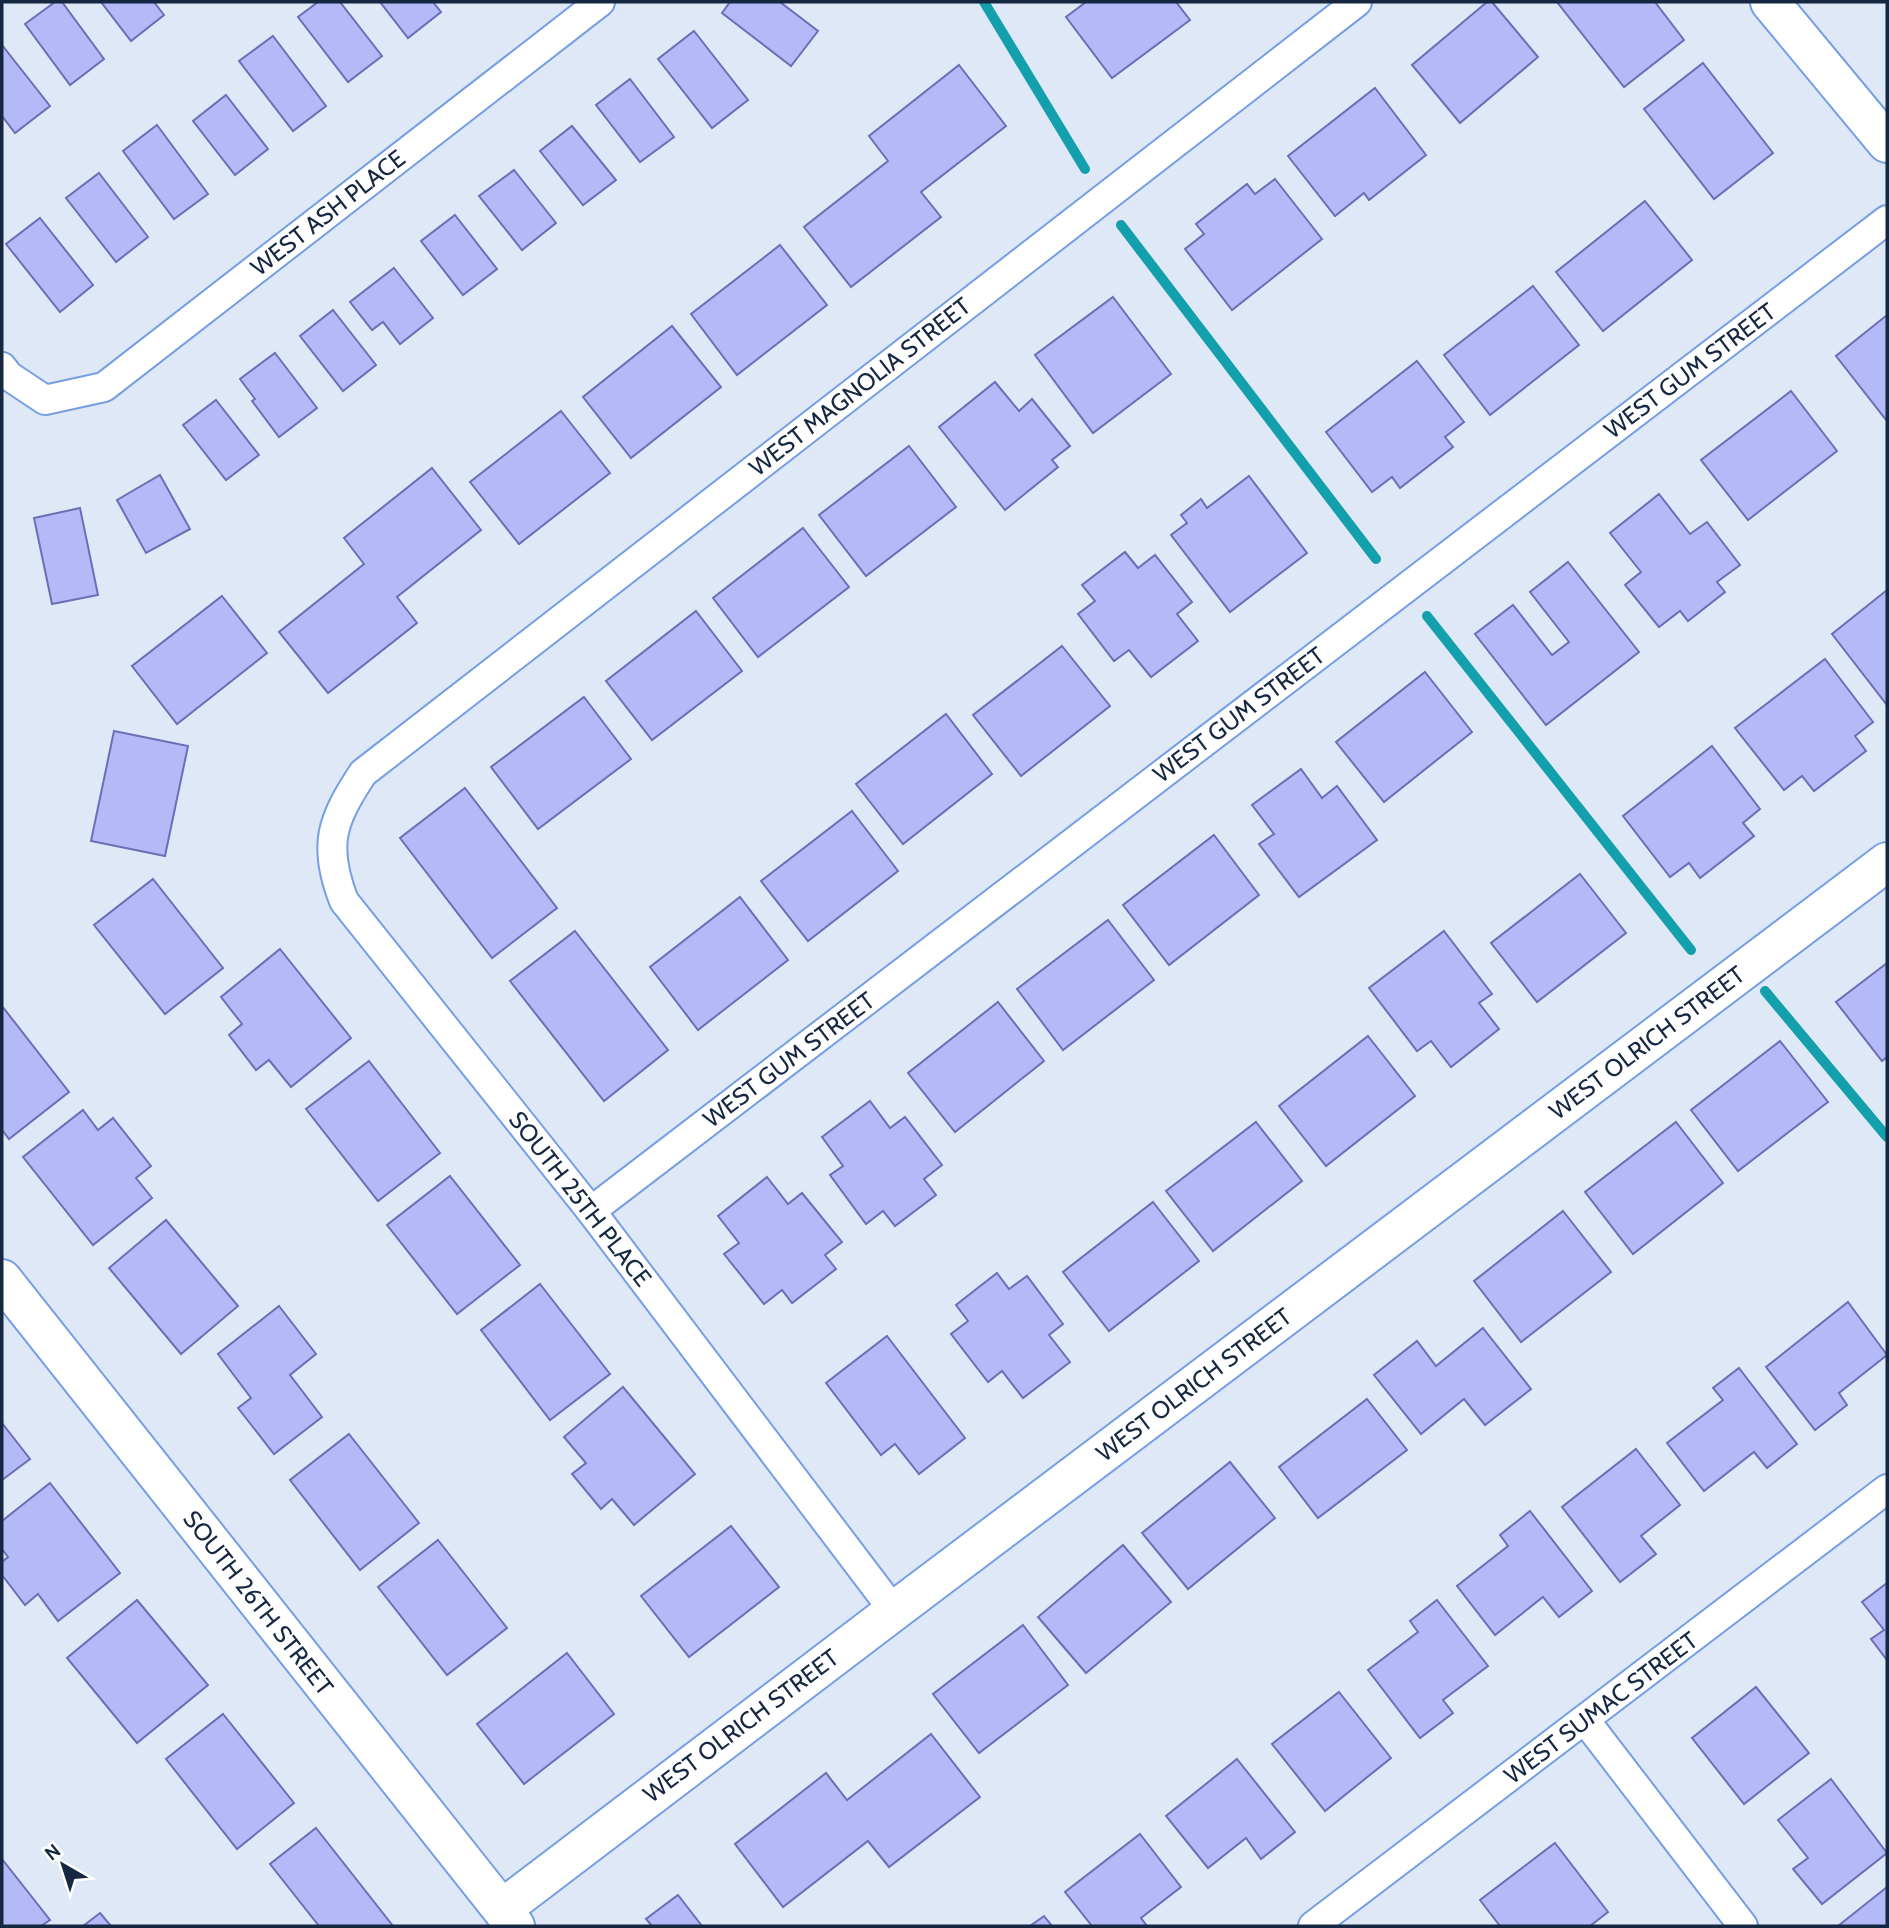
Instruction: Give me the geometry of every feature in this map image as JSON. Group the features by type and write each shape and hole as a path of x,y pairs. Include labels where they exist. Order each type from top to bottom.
{"street":[{"name":"WEST ASH PLACE","path":"2,367 9,376 45,400 104,387 600,2"},
{"name":"WEST MAGNOLIA STREET","path":"363,773 1357,2"},
{"path":"1770,2 1887,143"},
{"name":"WEST GUM STREET","path":"591,1211 1887,220"},
{"name":"SOUTH 25TH PLACE","path":"363,773 344,802 332,838 333,873 344,901 591,1211 894,1611"},
{"name":"WEST OLRICH STREET","path":"508,1918 894,1611 1887,862"},
{"name":"SOUTH 26TH STREET","path":"2,1279 508,1918"},
{"name":"WEST SUMAC STREET","path":"1313,1926 1887,1489"},
{"path":"1585,1720 1743,1926"}],"building":[{"path":"55,2 62,2 104,59 70,85 25,24"},
{"path":"101,2 154,2 164,15 131,41"},
{"path":"318,2 340,2 382,56 348,82 298,17"},
{"path":"380,2 433,2 441,12 408,38"},
{"path":"730,2 780,2 818,31 791,66 722,13"},
{"path":"1086,2 1176,2 1190,20 1112,78 1066,17"},
{"path":"1487,2 1492,2 1538,57 1460,123 1412,65"},
{"path":"1557,2 1655,2 1684,40 1624,87"},
{"path":"694,31 748,100 712,128 658,59"},
{"path":"273,36 326,106 293,131 239,61"},
{"path":"2,45 50,106 15,133 2,116"},
{"path":"1703,63 1773,153 1714,199 1644,109"},
{"path":"959,65 1006,126 921,192 941,217 851,287 804,227 888,161 869,136"},
{"path":"630,79 674,137 640,162 596,105"},
{"path":"1375,88 1426,155 1369,200 1364,193 1335,216 1288,156"},
{"path":"226,95 268,149 235,175 193,121"},
{"path":"157,125 208,194 174,219 123,151"},
{"path":"572,126 616,180 583,205 540,151"},
{"path":"514,170 556,223 522,250 479,196"},
{"path":"99,173 148,237 116,262 66,198"},
{"path":"1275,179 1322,239 1232,310 1185,249 1204,234 1196,224 1247,184 1255,194"},
{"path":"1645,201 1692,260 1603,331 1556,272"},
{"path":"455,215 497,269 463,295 421,241"},
{"path":"40,218 93,285 60,312 6,244"},
{"path":"780,245 827,305 737,375 691,314"},
{"path":"394,268 433,318 400,344 383,322 372,330 350,302"},
{"path":"1533,286 1579,345 1490,415 1444,355"},
{"path":"1113,297 1171,374 1093,433 1035,355"},
{"path":"333,310 376,365 343,391 300,336"},
{"path":"1887,315 1887,421 1836,356"},
{"path":"672,326 721,387 631,458 583,397"},
{"path":"275,353 317,408 279,437 252,401 255,399 240,379"},
{"path":"1417,361 1464,422 1445,437 1453,447 1400,488 1392,477 1372,492 1326,432"},
{"path":"995,382 1019,411 1032,399 1070,446 1052,460 1058,467 1005,510 939,427"},
{"path":"1791,391 1837,451 1748,520 1701,460"},
{"path":"216,400 259,455 226,480 183,425"},
{"path":"561,411 610,473 519,544 470,482"},
{"path":"909,446 956,507 866,576 819,515"},
{"path":"432,468 481,530 397,597 417,623 328,693 279,632 364,564 344,538"},
{"path":"160,475 190,529 146,553 117,500"},
{"path":"1249,476 1307,553 1230,612 1171,535 1187,523 1181,515 1201,499 1207,508"},
{"path":"1659,494 1690,534 1707,522 1740,565 1717,582 1725,592 1688,621 1680,611 1659,627 1625,585 1641,572 1610,533"},
{"path":"80,508 98,595 52,604 34,518"},
{"path":"803,528 849,587 758,657 713,598"},
{"path":"1125,552 1138,568 1155,555 1192,602 1177,614 1198,641 1151,677 1129,650 1114,661 1078,614 1095,601 1082,585"},
{"path":"1568,562 1639,652 1546,725 1475,634 1513,605 1552,655 1569,642 1530,592"},
{"path":"1887,590 1887,705 1832,634"},
{"path":"222,596 267,653 177,724 132,666"},
{"path":"696,611 742,671 652,740 606,681"},
{"path":"1062,646 1110,706 1021,776 973,715"},
{"path":"1825,659 1873,722 1855,736 1866,751 1814,791 1802,776 1784,790 1735,728"},
{"path":"1425,672 1472,732 1384,802 1336,742"},
{"path":"584,697 631,759 538,829 491,767"},
{"path":"946,714 992,774 903,844 856,784"},
{"path":"114,731 188,746 165,856 91,841"},
{"path":"1712,746 1760,809 1743,823 1754,836 1700,878 1689,863 1670,877 1623,816"},
{"path":"1301,769 1322,798 1337,786 1377,840 1299,897 1259,844 1274,834 1252,805"},
{"path":"465,788 557,908 492,958 400,838"},
{"path":"852,811 898,871 808,941 761,881"},
{"path":"1214,835 1259,895 1169,965 1123,905"},
{"path":"1580,874 1626,933 1537,1002 1491,943"},
{"path":"153,879 223,968 165,1014 94,925"},
{"path":"740,897 788,960 698,1030 650,967"},
{"path":"1108,920 1154,980 1063,1050 1017,989"},
{"path":"575,931 668,1050 604,1101 510,981"},
{"path":"1444,931 1492,994 1479,1003 1499,1029 1451,1067 1431,1041 1417,1051 1369,988"},
{"path":"280,949 351,1038 291,1087 269,1060 256,1070 229,1035 242,1024 221,997"},
{"path":"1887,963 1887,1057 1882,1061 1836,1002"},
{"path":"998,1002 1044,1061 955,1132 908,1073"},
{"path":"2,1006 69,1092 9,1139 2,1130"},
{"path":"1368,1036 1415,1096 1326,1166 1279,1106"},
{"path":"1780,1041 1828,1102 1738,1171 1691,1110"},
{"path":"369,1061 440,1153 378,1201 306,1109"},
{"path":"870,1101 890,1128 905,1117 942,1165 924,1179 936,1195 895,1226 883,1211 866,1224 830,1175 843,1166 822,1137"},
{"path":"83,1110 98,1130 113,1118 151,1166 136,1178 152,1198 93,1245 23,1157"},
{"path":"1256,1122 1302,1181 1213,1251 1166,1191"},
{"path":"1676,1122 1723,1183 1633,1254 1585,1192"},
{"path":"450,1176 520,1265 457,1314 387,1225"},
{"path":"767,1177 788,1204 802,1193 842,1242 825,1255 836,1269 792,1303 782,1290 764,1304 724,1254 739,1243 718,1216"},
{"path":"1153,1202 1199,1261 1109,1331 1063,1272"},
{"path":"1563,1211 1611,1272 1521,1342 1474,1281"},
{"path":"166,1220 238,1306 181,1354 109,1268"},
{"path":"997,1273 1009,1289 1027,1276 1063,1324 1049,1335 1070,1362 1023,1398 1002,1371 988,1382 951,1334 968,1321 956,1305"},
{"path":"540,1284 610,1374 550,1420 481,1330"},
{"path":"1848,1302 1887,1355 1839,1393 1847,1405 1815,1430 1766,1367"},
{"path":"279,1306 316,1354 290,1375 322,1417 274,1454 238,1408 251,1398 218,1354"},
{"path":"1483,1328 1531,1389 1485,1425 1464,1399 1421,1434 1374,1375 1417,1341 1436,1366"},
{"path":"887,1336 965,1438 919,1474 895,1444 881,1455 826,1383"},
{"path":"1739,1368 1797,1444 1767,1468 1754,1452 1704,1491 1667,1443 1723,1400 1713,1388"},
{"path":"623,1387 695,1474 634,1525 612,1499 601,1509 572,1474 586,1463 564,1437"},
{"path":"1367,1399 1407,1450 1318,1518 1279,1467"},
{"path":"2,1423 30,1459 2,1480"},
{"path":"349,1434 419,1523 360,1570 290,1480"},
{"path":"1636,1449 1680,1505 1641,1536 1656,1554 1620,1582 1562,1507"},
{"path":"1230,1462 1275,1518 1188,1589 1142,1533"},
{"path":"50,1483 120,1573 58,1621 38,1594 25,1605 2,1575 2,1562 8,1557 2,1549 2,1521"},
{"path":"1530,1511 1592,1591 1559,1617 1543,1597 1495,1635 1457,1586 1508,1546 1500,1535"},
{"path":"731,1526 779,1587 689,1657 641,1596"},
{"path":"438,1540 507,1628 447,1675 378,1587"},
{"path":"1123,1545 1171,1602 1086,1673 1038,1617"},
{"path":"1887,1583 1887,1660 1871,1639 1884,1630 1862,1602"},
{"path":"137,1600 208,1685 137,1743 67,1658"},
{"path":"1437,1600 1488,1666 1443,1700 1453,1713 1420,1738 1368,1670 1418,1632 1410,1621"},
{"path":"1023,1625 1068,1685 979,1753 933,1694"},
{"path":"567,1653 614,1714 524,1784 477,1724"},
{"path":"1756,1687 1809,1753 1744,1804 1692,1738"},
{"path":"1339,1692 1391,1758 1325,1811 1272,1744"},
{"path":"223,1714 294,1803 237,1849 166,1759"},
{"path":"931,1734 980,1797 889,1867 868,1841 783,1907 735,1844 826,1773 847,1800"},
{"path":"1237,1759 1295,1832 1261,1859 1246,1838 1208,1868 1166,1816"},
{"path":"1831,1779 1887,1853 1822,1904 1793,1869 1808,1858 1778,1820"},
{"path":"316,1828 393,1926 319,1926 270,1864"},
{"path":"1140,1834 1181,1887 1141,1918 1147,1926 1092,1926 1065,1892"},
{"path":"1555,1843 1608,1912 1590,1926 1500,1926 1480,1900"},
{"path":"2,1859 50,1920 41,1926 2,1926"},
{"path":"1887,1887 1887,1926 1838,1926"},
{"path":"678,1895 702,1926 652,1926 646,1919"},
{"path":"100,1913 111,1926 83,1926"},
{"path":"1044,1916 1052,1926 1030,1926"}],"waterway":[{"path":"984,2 1085,169"},
{"path":"1121,225 1376,559"},
{"path":"1427,616 1691,950"},
{"path":"1765,991 1887,1137"}]}
